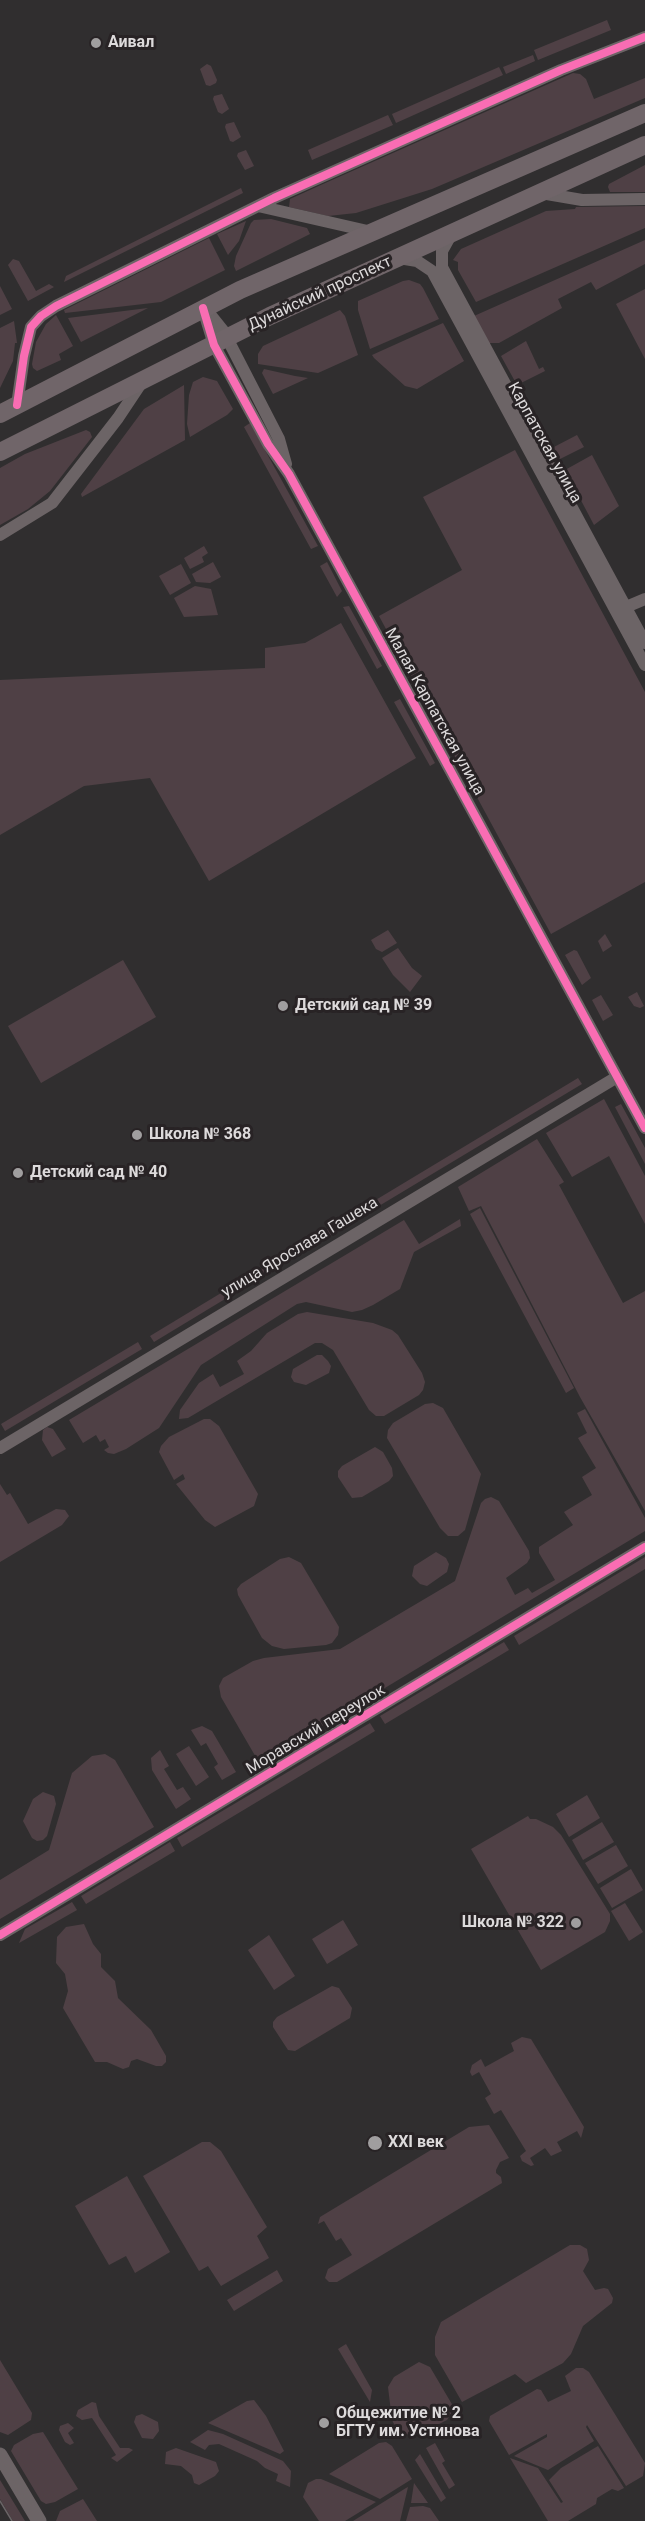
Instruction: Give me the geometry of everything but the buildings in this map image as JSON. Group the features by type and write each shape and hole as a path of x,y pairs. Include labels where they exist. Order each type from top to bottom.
{"main road":[{"name":"Дунайский проспект","path":"0,414 240,290 645,113"},
{"name":"Дунайский проспект","path":"0,452 220,341 645,145"}],"street":[{"path":"17,405 31,327 41,316 67,300 274,198 530,84 645,37"},
{"path":"540,193 582,200 645,199"},
{"path":"274,198 283,211"},
{"path":"258,206 372,232"},
{"name":"Карпатская улица","path":"452,233 442,251 442,267 621,609 645,665"},
{"name":"Карпатская улица","path":"398,258 417,261 432,271 621,609 645,643"},
{"name":"Малая Карпатская улица","path":"203,308 220,341 279,439 289,474 645,1128"},
{"path":"0,536 52,502 118,418 144,380"},
{"path":"621,609 645,599"},
{"name":"улица Ярослава Гашека","path":"0,1448 617,1077"},
{"name":"Моравский переулок","path":"0,1935 645,1547"},
{"path":"0,2455 39,2521"}],"shaded area":[{"path":"607,20 611,30 538,60 534,50"},
{"path":"533,55 535,61 506,74 503,67"},
{"path":"207,64 211,66 217,80 210,86 206,85 200,69"},
{"path":"499,67 503,75 396,123 392,114"},
{"path":"573,73 580,74 586,79 594,99 645,78 645,98 432,189 356,213 328,216 289,207 290,199"},
{"path":"222,94 229,109 222,114 218,112 213,99 214,96"},
{"path":"388,115 393,125 312,160 308,150"},
{"path":"234,122 241,137 233,142 230,141 225,127 226,124"},
{"path":"246,150 254,166 245,170 237,156 238,153"},
{"path":"645,165 645,192 610,192 609,184"},
{"path":"241,188 243,193 64,282 66,276"},
{"path":"645,206 645,228 476,302 458,270 458,262 453,260 461,249 546,211 575,209 576,207"},
{"path":"271,219 307,228 310,234 236,271 234,266 236,256 251,223 254,220"},
{"path":"246,221 239,241 228,255 217,234"},
{"path":"209,238 225,270 161,302 65,313 64,310"},
{"path":"645,240 645,264 596,290 591,282 558,299 562,308 499,343 488,343 474,316"},
{"path":"13,259 19,261 36,291 49,284 54,287 28,301 8,265"},
{"path":"409,280 420,284 439,319 370,349 358,310 358,301"},
{"path":"0,286 12,309 0,315"},
{"path":"645,289 645,359 616,304"},
{"path":"148,308 81,342 68,318"},
{"path":"340,310 345,316 358,355 318,373 258,364 258,354 263,346"},
{"path":"56,315 73,346 59,354 61,360 37,371 32,364 36,342 46,324"},
{"path":"14,321 17,343 15,343 13,361 0,388 0,328"},
{"path":"443,323 464,361 417,389 405,386 372,355"},
{"path":"526,341 539,369 543,367 545,371 517,385 501,356"},
{"path":"264,369 308,378 273,394 262,373"},
{"path":"203,377 217,381 233,409 190,437 187,424 189,395 193,382"},
{"path":"184,385 185,440 82,497 81,494 144,409"},
{"path":"250,423 318,546 311,549 244,427"},
{"path":"86,430 92,437 50,491 28,509 0,525 0,468 25,454"},
{"path":"577,435 584,447 558,460 552,448"},
{"path":"515,450 645,692 645,882 551,934 379,616 462,570 423,497"},
{"path":"592,455 619,506 594,525 565,470"},
{"path":"204,546 208,553 202,557 204,562 190,569 184,558"},
{"path":"213,562 221,577 210,583 196,582 192,574"},
{"path":"327,562 342,591 337,597 320,566"},
{"path":"181,564 191,583 170,595 159,576"},
{"path":"195,586 211,589 218,615 184,617 174,598"},
{"path":"349,606 382,666 377,669 343,607"},
{"path":"341,623 416,758 209,881 150,778 84,786 0,835 0,680 265,668 265,648 305,643"},
{"path":"400,699 435,763 430,766 394,702"},
{"path":"388,930 397,943 382,952 376,949 371,940"},
{"path":"605,934 612,946 603,952 598,941"},
{"path":"398,948 412,968 422,976 410,992 393,975 382,958"},
{"path":"574,950 577,951 591,978 582,985 565,955"},
{"path":"123,960 156,1017 41,1083 8,1026"},
{"path":"637,992 644,1006 640,1008 634,1006 628,997"},
{"path":"601,995 613,1015 603,1021 592,1000"},
{"path":"578,1078 582,1084 319,1242 316,1236"},
{"path":"604,1099 645,1176 645,1224 609,1156 572,1177 546,1133"},
{"path":"621,1104 645,1148 645,1164 615,1107"},
{"path":"537,1139 564,1182 559,1185 623,1303 645,1291 645,1511 580,1397 481,1206 469,1211 458,1187"},
{"path":"480,1208 574,1388 566,1393 470,1214"},
{"path":"460,1219 461,1226 414,1252 400,1289 373,1305 352,1312 306,1302 297,1304 201,1365 159,1428 126,1449 114,1454 108,1453 104,1450 109,1447 105,1439 100,1442 96,1435 83,1443 69,1420 404,1220 419,1244"},
{"path":"302,1244 306,1250 154,1342 150,1336"},
{"path":"307,1312 373,1323 392,1330 398,1335 422,1373 425,1382 423,1390 419,1395 384,1416 376,1416 369,1410 333,1350 322,1343 315,1343 188,1418 179,1419 180,1410 199,1383 213,1374 220,1387 244,1374 237,1361 251,1351 267,1333 298,1314"},
{"path":"138,1342 142,1349 5,1431 1,1424"},
{"path":"317,1355 322,1355 328,1361 331,1366 329,1373 306,1385 294,1382 291,1377 293,1369"},
{"path":"433,1403 443,1408 481,1474 465,1530 458,1536 448,1536 440,1528 387,1438 388,1430 393,1423 425,1404"},
{"path":"585,1409 645,1518 645,1531 249,1770 250,1764 257,1759 221,1697 219,1686 223,1678 253,1661 264,1658 340,1649 455,1581 481,1503 485,1499 491,1497 499,1501 529,1551 530,1558 527,1563 506,1578 515,1595 528,1588 532,1593 555,1580 539,1553 539,1547 573,1525 564,1512 592,1495 582,1477 596,1468 578,1438 587,1433 577,1413"},
{"path":"204,1419 210,1419 219,1426 258,1494 254,1506 215,1527 205,1520 176,1484 185,1479 183,1474 174,1480 159,1452 169,1437"},
{"path":"47,1427 53,1429 66,1449 52,1457 42,1440 43,1430"},
{"path":"375,1447 383,1452 392,1468 393,1476 389,1481 362,1497 352,1498 338,1477 338,1471 342,1466"},
{"path":"0,1484 7,1495 10,1493 28,1524 56,1509 65,1510 69,1516 62,1525 0,1562"},
{"path":"436,1552 446,1558 449,1564 447,1572 427,1586 420,1584 412,1576 414,1566"},
{"path":"289,1557 301,1563 339,1627 338,1635 332,1643 284,1649 272,1646 262,1638 238,1595 237,1589 241,1584 280,1559"},
{"path":"645,1557 645,1569 519,1645 514,1636"},
{"path":"504,1642 509,1650 385,1724 380,1716"},
{"path":"370,1723 375,1731 182,1847 177,1838"},
{"path":"202,1726 212,1731 236,1772 222,1780 214,1767 218,1764 206,1743 201,1746 191,1730"},
{"path":"189,1746 209,1777 196,1786 176,1754"},
{"path":"160,1750 169,1766 164,1769 177,1790 183,1787 191,1799 176,1809 152,1770 151,1758"},
{"path":"105,1754 115,1760 154,1827 0,1919 0,1880 49,1850 72,1773 92,1756"},
{"path":"43,1792 54,1796 56,1804 47,1836 37,1841 32,1838 23,1821 33,1799"},
{"path":"587,1795 600,1818 569,1837 556,1814"},
{"path":"528,1816 530,1819 536,1819 553,1827 561,1835 610,1914 610,1921 605,1932 541,1970 471,1849"},
{"path":"602,1822 614,1842 583,1860 572,1840"},
{"path":"170,1842 175,1851 86,1904 81,1896"},
{"path":"616,1845 628,1866 598,1884 585,1863"},
{"path":"631,1869 643,1890 612,1908 600,1888"},
{"path":"72,1902 77,1910 19,1943 25,1929"},
{"path":"625,1903 643,1932 629,1941 611,1911"},
{"path":"343,1920 358,1945 327,1964 312,1939"},
{"path":"84,1924 93,1944 101,1954 101,1967 115,1981 118,1998 151,2030 166,2056 166,2062 162,2066 137,2059 131,2061 129,2067 123,2069 107,2062 95,2062 63,2008 68,1991 65,1974 56,1963 57,1937 66,1927"},
{"path":"269,1935 295,1976 274,1990 248,1950"},
{"path":"332,1986 339,1988 352,2008 350,2018 295,2051 288,2050 273,2027 273,2022 277,2017"},
{"path":"522,2037 531,2039 584,2127 581,2138 577,2131 557,2142 562,2151 551,2156 545,2148 530,2158 534,2165 531,2166 522,2161 520,2156 526,2151 501,2110 494,2114 485,2098 491,2094 479,2072 472,2076 470,2072 472,2065 481,2059 485,2067 514,2051 511,2043"},
{"path":"489,2125 509,2158 500,2162 496,2170 502,2183 337,2282 329,2282 325,2278 328,2269 352,2255 341,2238 336,2241 324,2221 318,2224 320,2217 469,2127"},
{"path":"202,2142 210,2142 221,2151 267,2227 257,2236 269,2258 221,2286 208,2266 199,2271 143,2176"},
{"path":"127,2176 170,2252 135,2273 126,2256 109,2265 75,2206"},
{"path":"570,2245 580,2245 587,2249 589,2260 583,2271 595,2290 608,2289 613,2298 612,2303 583,2326 571,2354 563,2363 526,2383 515,2374 462,2402 435,2355 435,2337 441,2322"},
{"path":"277,2270 283,2281 234,2311 227,2300"},
{"path":"346,2344 372,2390 370,2402 338,2349"},
{"path":"0,2360 32,2413 31,2420 8,2435 0,2432"},
{"path":"419,2362 430,2367 453,2406 453,2410 447,2420 417,2435 409,2435 397,2430 392,2420 388,2387 394,2377"},
{"path":"576,2368 583,2368 589,2372 645,2463 643,2476 626,2486 587,2425 594,2441 548,2470 514,2456 547,2437 547,2434 509,2455 489,2421 490,2416 537,2389 541,2390 548,2402 571,2391 565,2376"},
{"path":"254,2400 266,2416 284,2451 280,2454 208,2423 247,2401"},
{"path":"92,2402 96,2403 99,2416 120,2448 133,2450 117,2462 111,2458 116,2455 92,2418 82,2420 76,2416 78,2410"},
{"path":"142,2414 158,2422 159,2431 153,2439 142,2438 134,2422 136,2416"},
{"path":"68,2423 74,2428 68,2433 74,2443 70,2445 65,2442 59,2430 60,2426"},
{"path":"208,2430 223,2434 283,2461 291,2471 290,2487 276,2481 278,2474 257,2461 219,2444 209,2445 205,2450 190,2442"},
{"path":"43,2432 78,2489 55,2502 46,2504 41,2501 11,2451 14,2445 33,2434"},
{"path":"386,2442 392,2446 412,2479 380,2499 329,2474 379,2443"},
{"path":"435,2443 445,2461 442,2463 455,2485 449,2489 426,2448"},
{"path":"598,2446 624,2488 618,2491 612,2489 597,2498 596,2504 568,2521 548,2521 510,2458 538,2468 561,2503 563,2502 549,2480 561,2468"},
{"path":"176,2448 216,2462 219,2471 215,2476 199,2485 194,2483 192,2475 181,2466 165,2464 166,2452"},
{"path":"420,2454 446,2498 441,2502 415,2460"},
{"path":"316,2479 376,2502 345,2521 319,2521 303,2497 308,2483"},
{"path":"0,2480 25,2521 13,2521 0,2499"},
{"path":"414,2483 428,2503 411,2503"},
{"path":"408,2487 400,2521 353,2521 406,2488"},
{"path":"83,2499 97,2521 56,2521 60,2511"},
{"path":"410,2507 430,2508 439,2521 406,2521"}],"tram line":[{"path":"0,2501 12,2521"}],"cycle path":[{"path":"17,405 31,327 41,316 56,306 274,198 561,70 645,37"},
{"path":"203,308 214,345 268,444 289,474 645,1128"},
{"path":"0,1935 645,1547"}],"place":[{"name":"Аивал","path":"96,43"},
{"name":"Детский сад № 39","path":"283,1006"},
{"name":"Школа № 368","path":"137,1135"},
{"name":"Детский сад № 40","path":"18,1173"},
{"name":"Школа № 322","path":"576,1923"},
{"name":"XXI век","path":"375,2143"},
{"name":"Общежитие № 2 БГТУ им. Устинова","path":"324,2423"}]}
